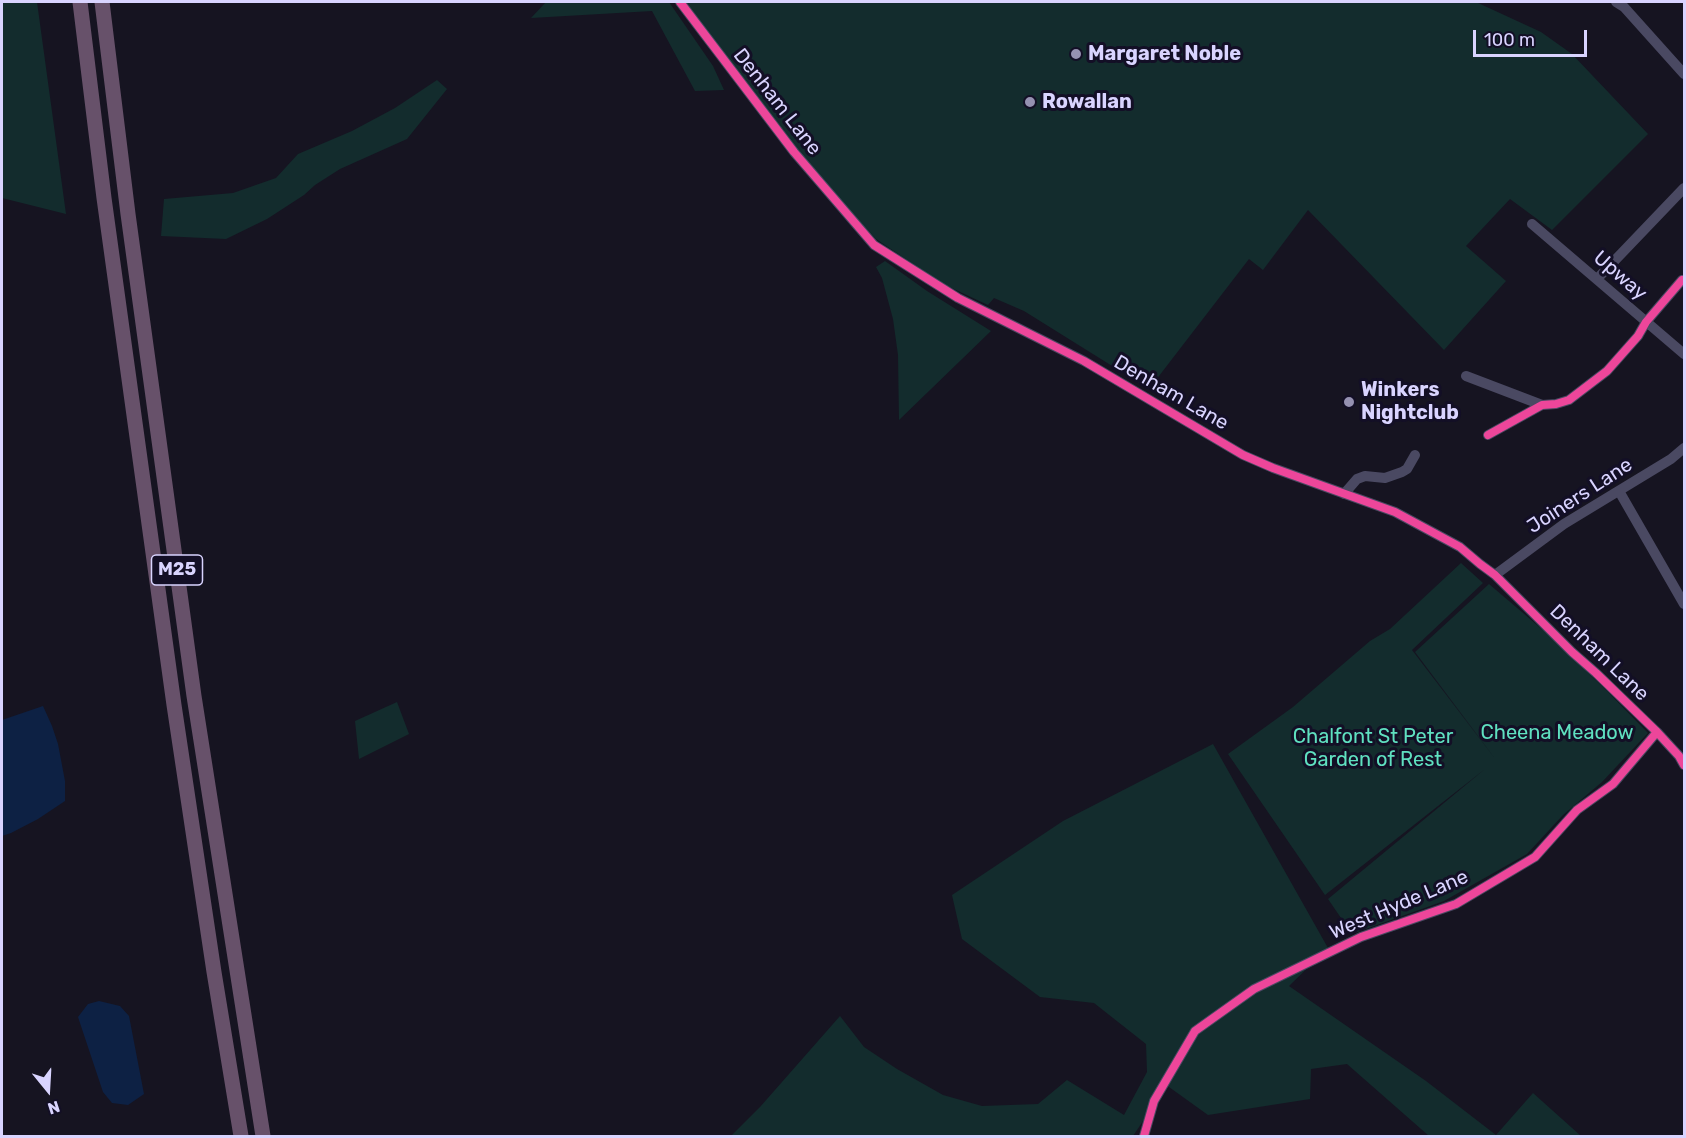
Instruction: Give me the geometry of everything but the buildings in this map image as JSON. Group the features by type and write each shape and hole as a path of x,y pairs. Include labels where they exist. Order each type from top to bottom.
{"highway":[{"name":"M25","path":"80,2 110,245 169,669 241,1137"},
{"name":"M25","path":"102,2 194,696 263,1137"}],"street":[{"name":"Denham Lane","path":"680,2 794,152 874,245 958,298 1084,361 1243,454 1273,468 1395,512 1460,547 1495,575 1683,758"},
{"path":"1616,2 1624,7 1684,74"},
{"path":"1597,279 1684,188"},
{"name":"Upway","path":"1532,224 1684,354"},
{"path":"1488,435 1542,405 1569,400 1607,371 1682,280"},
{"path":"1466,375 1542,405"},
{"name":"Joiners Lane","path":"1495,575 1564,524 1671,459 1684,448"},
{"path":"1344,494 1357,479 1365,476 1394,477 1407,469 1414,455"},
{"path":"1619,490 1684,604"},
{"name":"West Hyde Lane","path":"1144,1137 1154,1101 1196,1030 1254,989 1361,937 1456,904 1535,857 1577,810 1613,784 1657,732"}],"green space":[{"path":"2,2 37,2 66,214 2,198"},
{"path":"546,2 669,2 713,66 724,90 695,91 652,11 531,18"},
{"path":"686,2 1476,2 1541,32 1572,54 1648,134 1552,230 1510,199 1466,246 1506,281 1444,350 1308,210 1263,270 1249,259 1149,389 1024,311 994,298 988,305 943,284 876,239 805,169"},
{"path":"437,80 447,89 407,139 340,169 267,219 226,239 161,236 164,199 233,193 276,178 298,154 352,131 395,108"},
{"path":"885,261 927,291 991,331 899,420 898,355 893,319 882,278 876,267"},
{"path":"1461,563 1483,583 1412,650 1496,760 1415,652 1489,584 1550,636 1648,733 1602,782 1563,815 1527,854 1444,901 1352,934 1328,899 1485,769 1325,895 1228,754 1293,707 1370,641 1390,629"},
{"path":"397,702 409,734 359,759 355,721"},
{"path":"1213,744 1328,948 1289,986 1426,1081 1496,1135 1533,1093 1581,1136 1429,1136 1347,1064 1311,1069 1310,1099 1208,1115 1162,1082 1133,1136 731,1136 760,1107 840,1016 864,1047 943,1095 982,1106 1038,1104 1067,1080 1124,1115 1147,1072 1146,1044 1094,1003 1040,997 962,939 952,895 1063,821"}],"water":[{"path":"43,706 58,744 65,781 65,801 38,819 2,836 2,720"},
{"path":"99,1001 120,1006 129,1016 144,1094 128,1105 112,1103 103,1092 78,1017 88,1004"}],"cycle path":[{"path":"680,2 794,152 874,245 958,298 1084,361 1243,455 1395,512 1460,547 1495,575 1657,732 1679,756 1684,765"},
{"path":"1488,435 1542,405 1569,400 1607,371 1682,280"},
{"path":"1144,1136 1154,1101 1195,1031 1254,989 1361,937 1456,904 1535,857 1577,810 1613,784 1657,732"}],"place":[{"name":"Margaret Noble","path":"1076,54"},
{"name":"Rowallan","path":"1030,102"},
{"name":"Winkers Nightclub","path":"1349,402"}],"park label":[{"name":"Cheena Meadow","path":"1557,733"},
{"name":"Chalfont St Peter Garden of Rest","path":"1373,748"}]}
